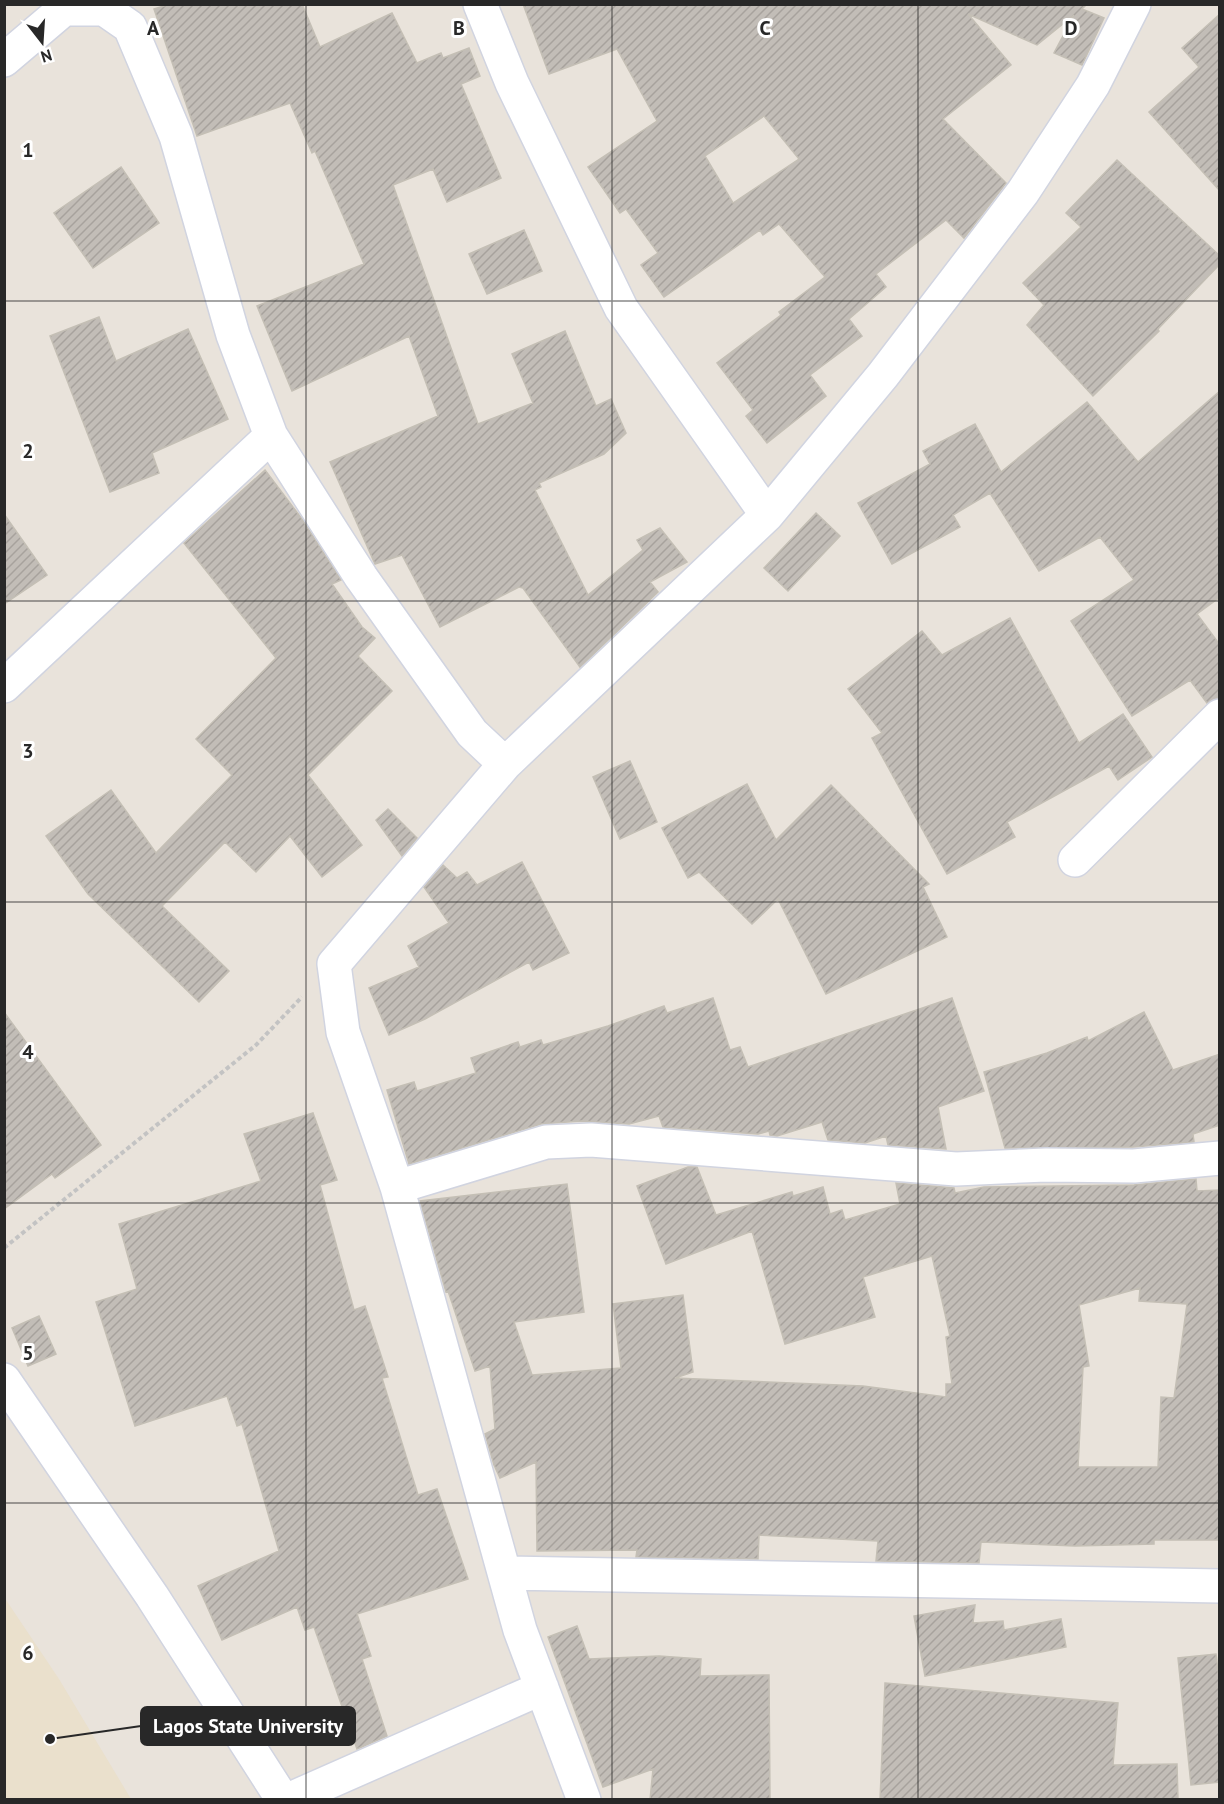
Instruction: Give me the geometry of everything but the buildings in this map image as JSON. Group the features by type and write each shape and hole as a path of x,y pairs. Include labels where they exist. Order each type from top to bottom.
{"street":[{"path":"480,4 512,83 621,308 767,515"},
{"path":"585,1800 520,1630 397,1186 343,1032 334,963 505,764 767,515 883,375 1023,192 1093,85 1134,4"},
{"path":"4,60 64,9 104,9 130,27 176,136 233,334 271,436 361,577 472,733 505,764"},
{"path":"4,686 271,436"},
{"path":"1074,861 1220,716"},
{"path":"397,1186 546,1142 591,1140 956,1170 1046,1165 1134,1166 1220,1158"},
{"path":"4,1380 152,1596 283,1800"},
{"path":"505,1573 1220,1586"},
{"path":"288,1800 542,1688"}],"path":[{"path":"4,1248 256,1045 334,963"}],"shaded area":[{"path":"4,1597 59,1679 131,1799 5,1799"}],"place":[{"name":"Lagos State University","path":"50,1739"}]}
